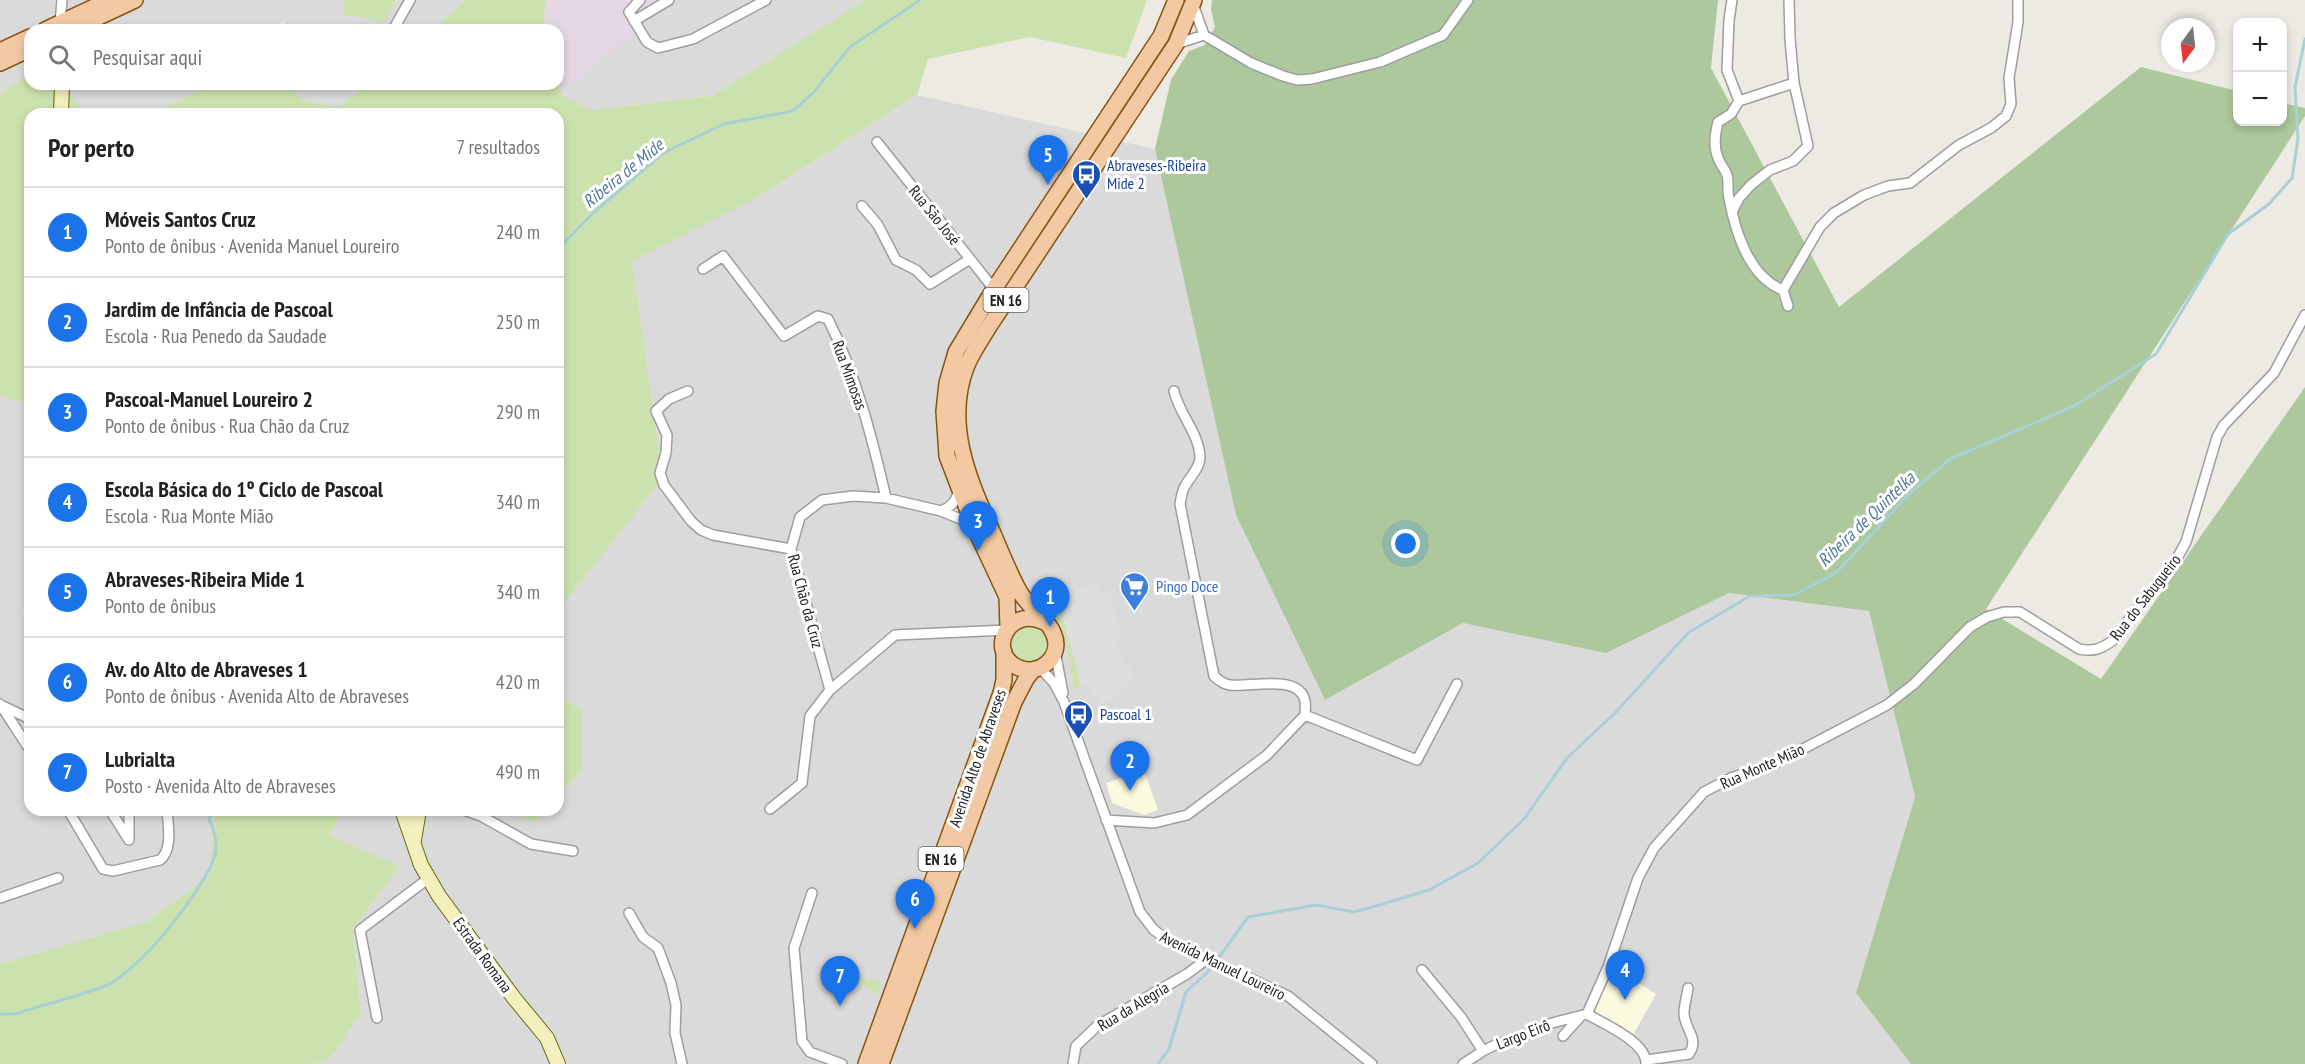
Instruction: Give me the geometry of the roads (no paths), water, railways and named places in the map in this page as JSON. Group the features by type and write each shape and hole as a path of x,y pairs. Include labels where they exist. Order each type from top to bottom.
{"main road":[{"path":"70,24 110,0"},
{"path":"73,24 135,0"},
{"name":"EN 16","path":"1006,638 1007,597 973,524 947,456 944,439 944,411 947,383 956,352 994,289 1161,36 1176,0"},
{"name":"EN 16","path":"1037,669 1047,664 1055,651 1054,635 1018,591 973,489 961,452 958,425 961,386 968,364 990,325 1176,44 1193,2"},
{"path":"0,51 24,40"},
{"path":"0,63 24,52"},
{"path":"1037,669 1015,666 1006,638 1021,618 1029,617 1044,622"},
{"name":"Avenida Alto de Abraveses","path":"866,1064 1001,693 1004,680 1006,638"},
{"name":"Avenida Alto de Abraveses","path":"882,1064 1014,702 1026,679 1037,669"}],"street":[{"path":"62,0 65,24"},
{"path":"397,24 411,0"},
{"path":"640,0 629,12 647,42 658,48 693,39 766,0"},
{"path":"634,21 669,0"},
{"path":"1193,2 1204,35 1251,63 1297,80 1312,79 1380,62 1443,35 1468,0"},
{"path":"1732,0 1729,20 1728,70 1739,101"},
{"path":"1732,212 1739,198 1752,184 1770,170 1793,161 1808,146 1794,83 1789,0"},
{"path":"1788,306 1783,290 1820,227 1834,213 1864,195 1888,186 1910,183 1959,145 1991,128 2006,116 2011,105 2009,78 2018,22 2018,0"},
{"path":"1176,44 1204,35"},
{"path":"1783,290 1772,286 1756,270 1742,244 1728,196 1727,175 1717,157 1714,137 1718,122 1731,114 1739,101 1794,83"},
{"path":"61,108 62,90"},
{"name":"Rua São José","path":"877,141 994,289"},
{"path":"862,206 878,225 896,260 916,270 930,284 970,259"},
{"name":"Rua Mimosas","path":"703,269 723,256 784,336 818,316 828,319 845,353 874,446 886,498"},
{"name":"Rua do Sabugueiro","path":"1914,684 1970,627 1987,617 2004,612 2020,612 2079,649 2089,651 2100,649 2112,641 2175,560 2186,542 2217,438 2224,425 2274,373 2305,315"},
{"path":"688,391 669,399 656,411 667,435 666,453 660,473 664,485 701,530 713,535 791,549"},
{"path":"1106,819 1154,823 1187,815 1267,755 1305,716 1305,701 1301,692 1291,686 1277,683 1232,686 1222,684 1214,676 1180,504 1184,487 1200,458 1191,429 1174,391"},
{"path":"941,511 952,506 959,489"},
{"name":"Rua Chão da Cruz","path":"830,690 791,549 800,517 822,500 853,496 886,498 941,511 973,524"},
{"path":"770,809 802,783 810,716 830,690 895,635 975,633 1006,638"},
{"name":"Avenida Manuel Loureiro","path":"1055,651 1064,702"},
{"name":"Avenida Manuel Loureiro","path":"1037,669 1054,683 1064,702 1140,912 1154,930 1207,959 1288,996 1372,1064"},
{"path":"1305,716 1418,760 1457,684"},
{"name":"Rua Monte Mião","path":"1563,1036 1584,1015 1608,967 1638,878 1654,848 1704,792 1731,778 1776,763 1887,705 1914,684"},
{"path":"0,705 24,716"},
{"path":"0,705 24,741"},
{"path":"72,816 103,869 113,871 160,860 165,855 168,846 167,816"},
{"path":"114,816 129,840 129,816"},
{"name":"Estrada Romana","path":"404,816 422,865 439,896 547,1038 558,1064"},
{"name":"Estrada Romana","path":"414,842 418,816"},
{"path":"482,816 531,844 573,851"},
{"path":"0,898 58,878"},
{"path":"377,1018 360,930 429,878"},
{"path":"812,893 794,948 802,1041 810,1052 842,1064"},
{"path":"629,913 643,937 658,948 671,983 676,1005 675,1032 682,1064"},
{"name":"Rua da Alegria","path":"1073,1064 1076,1046 1096,1026 1187,974 1207,959"},
{"path":"1422,970 1461,1017 1483,1051"},
{"path":"1584,1015 1633,1041 1643,1051 1646,1062 1689,1054 1694,1041 1684,1015 1688,988"},
{"name":"Largo Eirô","path":"1463,1064 1499,1043 1517,1039 1552,1023 1584,1015"}],"waterway":[{"name":"Ribeira de Mide","path":"564,243 592,214 663,153 724,124 793,111 814,92 850,47 920,0"},
{"name":"Ribeira de Quintelka","path":"1158,1064 1169,1049 1186,992 1209,971 1248,917 1316,905 1354,912 1429,890 1478,863 1524,819 1567,758 1616,712 1688,633 1750,596 1794,595 1836,573 1909,494 1950,459 2074,406 2156,354 2228,234 2269,204 2292,178 2298,139 2295,87 2305,39"},
{"name":"Ribeira de Mide","path":"0,1014 15,1014 107,985 121,977 136,963 170,927 199,888 209,870 216,850 215,836 209,819 210,816"}],"place":[{"name":"Abraveses-Ribeira Mide 1","path":"1048,185"},
{"name":"Abraveses-Ribeira Mide 2","path":"1086,200"},
{"name":"Pascoal-Manuel Loureiro 2","path":"978,551"},
{"name":"Pingo Doce","path":"1135,612"},
{"name":"Móveis Santos Cruz","path":"1050,627"},
{"name":"Pascoal 1","path":"1079,740"},
{"name":"Jardim de Infância de Pascoal","path":"1130,791"},
{"name":"Av. do Alto de Abraveses 1","path":"915,929"},
{"name":"Escola Básica do 1º Ciclo de Pascoal","path":"1625,1000"},
{"name":"Lubrialta","path":"840,1006"}]}
